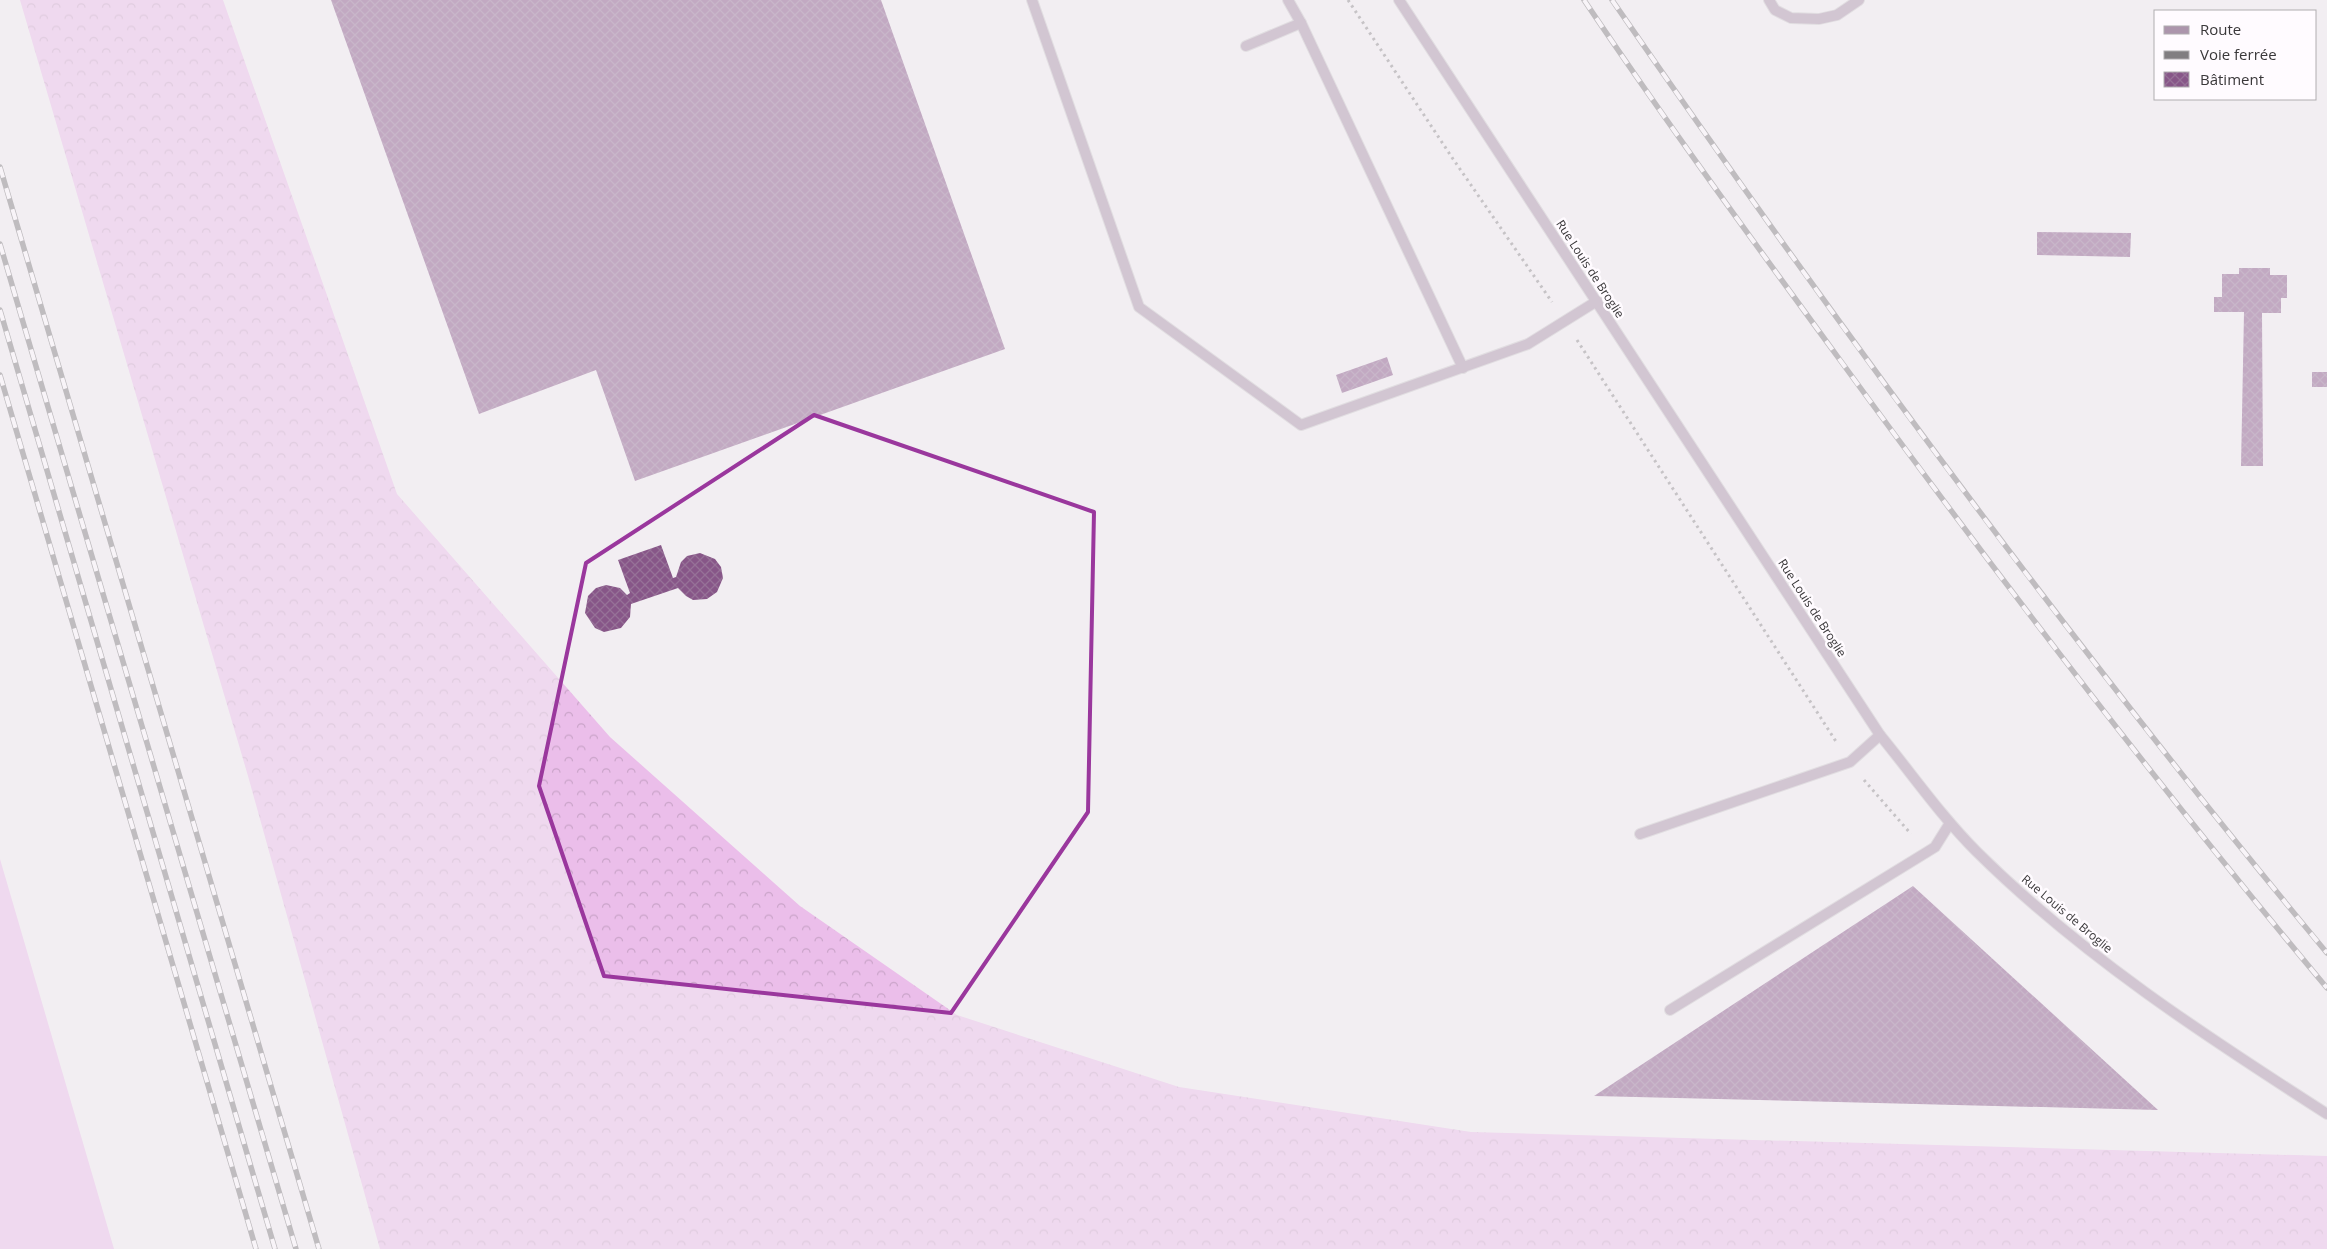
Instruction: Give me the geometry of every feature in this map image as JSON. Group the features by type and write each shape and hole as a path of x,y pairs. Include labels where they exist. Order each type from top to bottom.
{"street":[{"path":"1032,0 1138,307 1302,425 1528,344 1597,302"},
{"path":"1288,0 1302,23 1463,368"},
{"name":"Rue Louis de Broglie","path":"1399,0 1880,735 1950,823 1978,852 2054,922 2136,988 2235,1056 2327,1114"},
{"path":"1769,0 1775,10 1791,18 1819,18 1837,15 1859,0"},
{"path":"1246,46 1302,23"},
{"path":"1640,834 1850,762 1880,735"},
{"path":"1670,1010 1935,847 1950,823"}],"path":[{"path":"1348,0 1453,159 1565,321 1850,762 1927,852"}],"highlighted area":[{"path":"814,415 1094,512 1088,812 951,1013 604,976 539,786 586,563"}],"green space":[{"path":"20,0 223,0 397,494 610,737 800,906 957,1015 1179,1087 1471,1132 2327,1156 2327,1249 380,1249 248,776"},
{"path":"0,859 114,1249 0,1249"}],"building":[{"path":"331,0 881,0 1005,349 635,481 596,370 479,414"},
{"path":"2037,232 2131,233 2130,257 2037,255"},
{"path":"2239,268 2270,268 2270,275 2287,275 2287,298 2281,298 2281,313 2262,313 2263,466 2241,466 2244,312 2214,312 2214,297 2222,297 2222,274 2239,274"},
{"path":"1387,357 1393,375 1342,393 1336,375"},
{"path":"2312,372 2327,372 2327,387 2312,387"},
{"path":"661,545 673,578 676,577 681,562 687,556 700,553 715,559 721,567 723,578 717,592 707,599 693,600 678,588 631,604 630,617 621,628 604,632 595,628 585,613 588,596 596,588 606,585 620,588 627,595 630,593 618,560"},
{"path":"1913,886 2158,1110 1594,1096"}],"railway":[{"path":"1584,0 1710,181 1958,520 2139,757 2327,988"},
{"path":"1612,0 1783,244 1959,484 2140,721 2327,953"},
{"path":"0,167 319,1249"},
{"path":"0,244 296,1249"},
{"path":"0,310 275,1249"},
{"path":"0,375 256,1249"}]}
